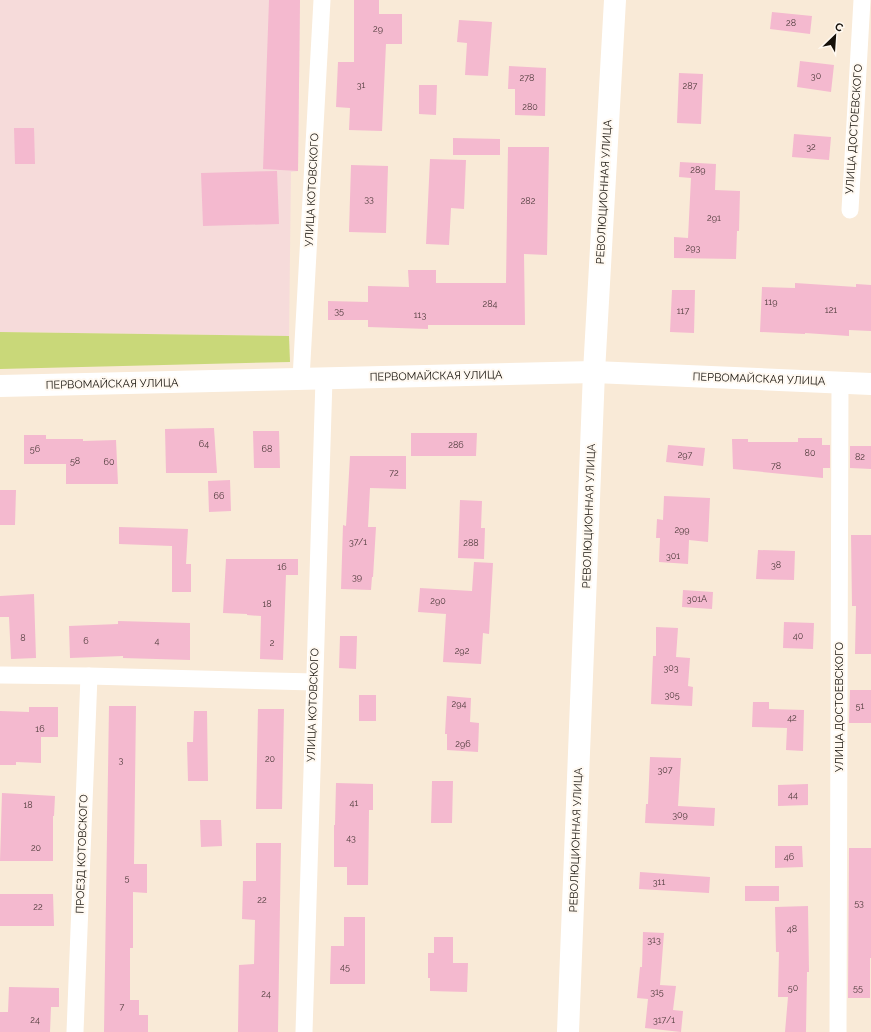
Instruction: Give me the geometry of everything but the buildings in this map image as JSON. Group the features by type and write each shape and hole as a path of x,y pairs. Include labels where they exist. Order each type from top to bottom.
{"street":[{"name":"УЛИЦА КОТОВСКОГО","path":"301,379 322,0"},
{"name":"РЕВОЛЮЦИОННАЯ УЛИЦА","path":"568,1032 594,372 615,0"},
{"name":"УЛИЦА ДОСТОЕВСКОГО","path":"850,210 862,0"},
{"name":"ПЕРВОМАЙСКАЯ УЛИЦА","path":"0,386 594,372 871,384"},
{"name":"УЛИЦА КОТОВСКОГО","path":"304,1032 324,379"},
{"name":"УЛИЦА ДОСТОЕВСКОГО","path":"838,1032 840,382"},
{"path":"0,675 314,682"},
{"name":"ПРОЕЗД КОТОВСКОГО","path":"75,1032 89,676"}],"shaded area":[{"path":"0,0 300,0 298,171 291,172 289,336 0,332"}],"green space":[{"path":"0,332 289,336 290,362 0,369"}]}
